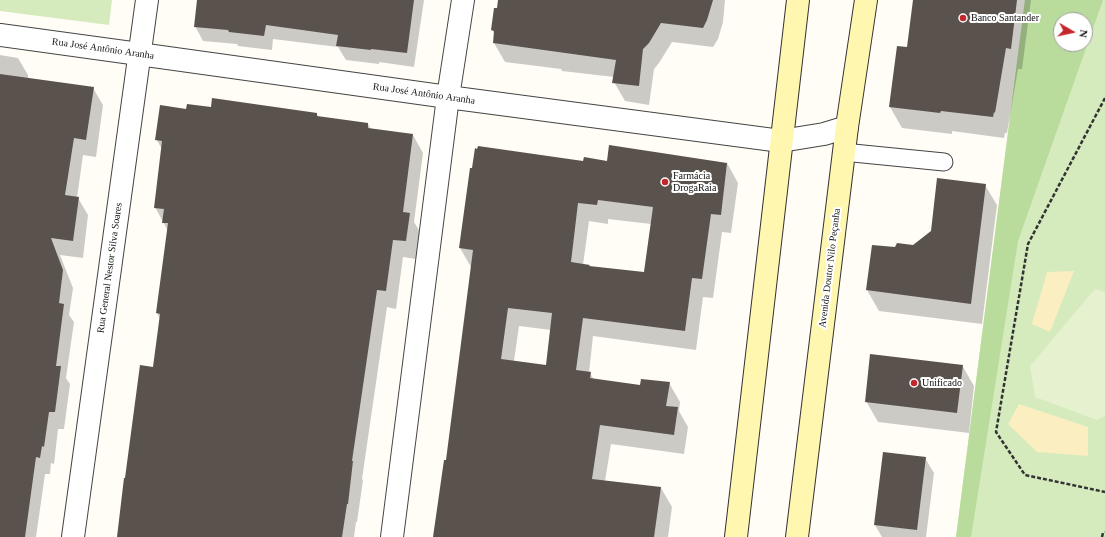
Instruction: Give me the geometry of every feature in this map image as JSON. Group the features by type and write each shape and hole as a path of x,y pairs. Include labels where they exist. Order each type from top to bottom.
{"main road":[{"path":"736,537 798,0"},
{"name":"Avenida Doutor Nilo Peçanha","path":"797,537 846,126 866,0"}],"street":[{"name":"Rua General Nestor Silva Soares","path":"74,537 147,0"},
{"path":"392,537 448,97 463,0"},
{"name":"Rua José Antônio Aranha","path":"0,35 781,141 824,134 846,126"}],"lane":[{"path":"843,152 944,162"}],"path":[{"path":"1105,98 1028,244 996,432 1024,475 1105,492"},
{"path":"1102,537 1103,532 1105,532"}],"green space":[{"path":"0,0 112,0 109,25 0,11"},
{"path":"1025,0 1105,0 1105,537 956,537"},
{"path":"1025,0 1103,0 1093,28 1093,12 1053,12 1053,52 1085,52 1018,241 971,537 956,537"},
{"path":"1095,289 1105,292 1105,416 1097,420 1035,397 1030,366"}],"sand":[{"path":"1074,271 1050,332 1032,324 1047,272"},
{"path":"1019,404 1088,427 1088,456 1037,452 1008,424"}],"building":[{"path":"197,0 414,0 407,53 336,46 338,35 266,25 264,36 229,32 228,30 194,27"},
{"path":"498,0 713,0 703,28 661,23 649,43 643,49 639,86 612,83 616,60 493,43 494,31 491,30 494,8 497,8"},
{"path":"913,0 1017,0 1011,49 1006,48 995,113 994,112 993,117 889,107 897,46 907,47"},
{"path":"0,74 94,87 86,140 74,138 65,195 79,197 73,241 51,238 63,270 59,303 64,304 56,366 61,366 55,412 49,412 44,447 42,446 40,458 36,457 25,537 0,537"},
{"path":"212,98 317,113 317,116 368,123 368,128 413,134 403,212 410,213 406,241 393,240 386,291 377,290 352,461 348,504 342,537 117,537 140,365 153,367 160,314 156,313 168,223 162,223 164,209 154,208 162,141 155,140 160,105 186,109 187,104 211,107"},
{"path":"609,145 727,163 721,215 711,214 702,279 692,278 685,331 583,318 576,370 591,372 590,378 640,385 641,379 670,382 666,406 678,407 674,435 600,425 592,479 661,487 654,537 433,537 444,460 446,460 473,250 459,248 470,168 472,168 475,148 477,149 478,146 583,161 584,157 607,161","holes":["598,200 653,207 644,272 589,266 590,265 571,262 578,203 597,205","508,308 552,313 546,365 501,359"]},
{"path":"937,178 986,184 971,304 866,290 872,245 895,247 897,243 913,245 931,231"},
{"name":"Unificado","path":"870,354 963,365 957,413 865,402"},
{"path":"883,452 926,457 917,530 874,525"}],"place":[{"name":"Banco Santander","path":"963,18"},
{"name":"Farmácia DrogaRaia","path":"665,182"},
{"name":"Unificado","path":"914,383"}]}
